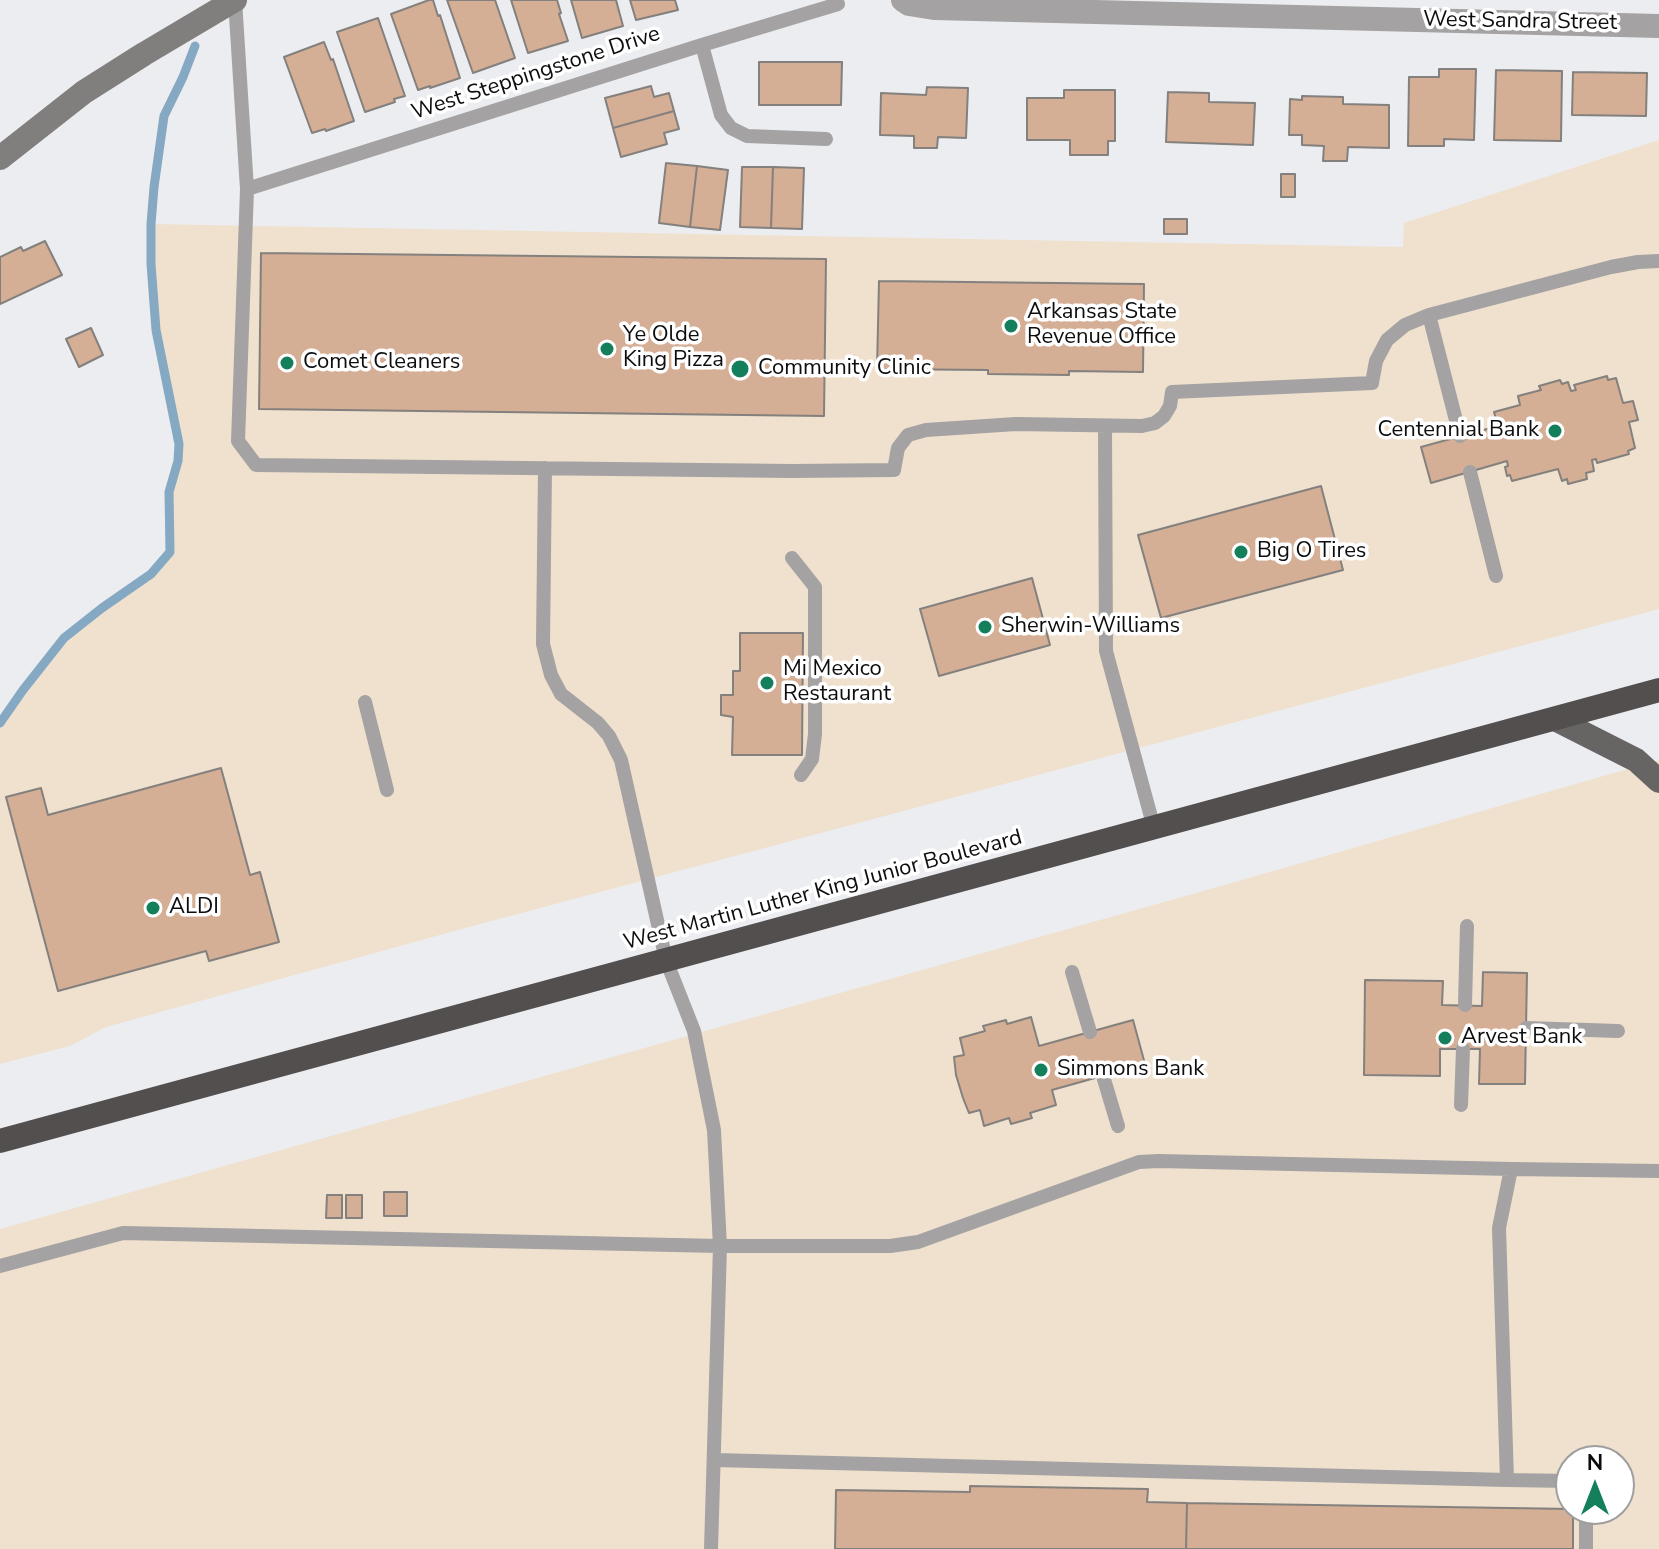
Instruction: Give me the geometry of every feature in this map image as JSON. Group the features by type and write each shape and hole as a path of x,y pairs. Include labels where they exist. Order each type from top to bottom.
{"highway":[{"name":"West Martin Luther King Junior Boulevard","path":"0,1141 1659,690"}],"main road":[{"path":"1555,719 1636,760 1659,781"}],"street":[{"path":"0,158 84,92 235,0"},
{"name":"West Sandra Street","path":"903,0 934,8 1659,26"}],"lane":[{"path":"235,0 247,189 238,441 256,465 894,470 898,448 908,435 926,430 1016,424 1142,426 1155,423 1164,416 1170,406 1172,392 1372,383 1376,361 1387,340 1405,325 1429,315 1611,267 1659,261"},
{"name":"West Steppingstone Drive","path":"247,189 838,4"},
{"path":"702,45 721,115 731,128 747,136 826,139"},
{"path":"1429,315 1460,436"},
{"path":"1105,426 1106,651 1154,828"},
{"path":"545,468 543,644 551,675 561,694 598,723 609,736 621,760 666,960 694,1031 714,1130 720,1246 711,1549"},
{"path":"1470,472 1496,576"},
{"path":"792,558 815,587 815,734 812,759 801,775"},
{"path":"365,702 387,790"},
{"path":"1465,1005 1467,926"},
{"path":"1072,972 1090,1032"},
{"path":"1526,1028 1618,1031"},
{"path":"1461,1105 1463,1049"},
{"path":"1103,1076 1118,1126"},
{"path":"0,1266 123,1233 720,1246 890,1246 918,1242 1139,1162 1659,1171"},
{"path":"1507,1480 1499,1228 1511,1169"},
{"path":"714,1460 1555,1481"},
{"path":"1586,1525 1586,1549"}],"shaded area":[{"path":"1659,140 1659,609 458,930 106,1027 70,1046 0,1064 0,723 64,638 151,574 170,552 169,492 178,461 179,444 156,330 151,224 1403,247 1404,223"},
{"path":"1659,760 1659,1549 0,1549 0,1229"}],"building":[{"path":"433,0 440,15 460,78 418,90 391,14"},
{"path":"447,0 495,0 515,58 473,73"},
{"path":"511,0 557,0 568,41 528,53"},
{"path":"571,0 616,0 623,26 582,38"},
{"path":"630,0 675,0 678,10 636,20"},
{"path":"378,18 405,96 365,112 337,32"},
{"path":"324,42 354,121 312,133 284,57"},
{"path":"759,62 842,62 841,105 759,105"},
{"path":"1439,69 1476,69 1474,140 1444,139 1444,146 1408,146 1409,77 1439,77"},
{"path":"1496,70 1562,71 1561,141 1494,140"},
{"path":"1573,72 1647,73 1646,116 1572,115"},
{"path":"651,86 654,97 669,93 674,111 613,128 605,98"},
{"path":"927,87 968,88 966,138 938,137 937,148 914,148 914,136 880,135 881,93 926,95"},
{"path":"1064,90 1115,90 1115,141 1108,141 1108,155 1070,155 1070,140 1027,140 1027,98 1064,98"},
{"path":"1168,92 1209,93 1209,102 1255,103 1253,145 1166,142"},
{"path":"1302,96 1343,97 1343,104 1389,105 1389,148 1348,147 1347,161 1323,161 1324,146 1302,145 1302,135 1289,135 1290,99 1302,100"},
{"path":"674,111 679,129 664,133 667,144 621,157 613,128"},
{"path":"666,163 697,166 690,227 659,223"},
{"path":"697,166 728,170 720,230 690,227"},
{"path":"742,167 773,167 771,228 740,227"},
{"path":"773,167 804,168 802,229 771,228"},
{"path":"1281,174 1295,174 1295,197 1281,197"},
{"path":"1164,219 1187,219 1187,234 1164,234"},
{"path":"45,241 62,275 0,304 0,257"},
{"path":"261,253 826,259 824,416 259,409"},
{"name":"Arkansas State Revenue Office","path":"879,281 1144,284 1143,372 1069,371 1069,375 988,374 988,370 877,369"},
{"path":"91,328 103,355 79,367 66,339"},
{"name":"Centennial Bank","path":"1607,376 1608,380 1616,378 1623,403 1633,401 1638,420 1629,422 1635,448 1628,451 1629,454 1597,463 1596,459 1592,460 1594,471 1586,473 1587,479 1568,484 1567,479 1562,481 1558,469 1512,481 1510,475 1507,476 1507,461 1431,483 1421,447 1498,426 1494,412 1520,405 1518,396 1541,390 1539,386 1560,380 1562,384 1568,382 1571,391 1576,390 1574,385"},
{"name":"Big O Tires","path":"1321,486 1343,570 1161,618 1138,535"},
{"name":"Sherwin-Williams","path":"1032,578 1050,645 939,676 920,609"},
{"name":"Mi Mexico Restaurant","path":"740,633 803,633 802,755 732,755 733,717 721,715 721,695 733,695 733,671 740,671"},
{"name":"ALDI","path":"221,768 250,875 260,872 279,942 209,961 206,951 58,991 6,797 41,788 48,815"},
{"name":"Arvest Bank","path":"1483,972 1527,973 1525,1084 1479,1084 1480,1049 1440,1049 1440,1076 1364,1075 1365,980 1443,981 1442,1005 1482,1006"},
{"name":"Simmons Bank","path":"1031,1017 1039,1046 1133,1020 1145,1064 1052,1090 1056,1105 1030,1113 1032,1118 1011,1124 1009,1118 984,1126 980,1110 969,1113 956,1075 954,1057 964,1055 960,1038 985,1031 983,1026 1006,1020 1007,1024"},
{"path":"384,1192 407,1192 407,1216 384,1216"},
{"path":"327,1195 342,1195 342,1218 326,1218"},
{"path":"346,1195 362,1195 362,1218 346,1218"},
{"path":"970,1486 1148,1489 1147,1502 1187,1503 1186,1549 835,1549 836,1490 970,1492"},
{"path":"1187,1503 1555,1509 1555,1525 1573,1525 1573,1549 1186,1549"}],"waterway":[{"path":"0,723 64,638 151,574 170,552 169,492 178,461 179,444 156,330 151,224 164,116 195,46"}],"place":[{"name":"Arkansas State Revenue Office","path":"1011,326"},
{"name":"Ye Olde King Pizza","path":"607,349"},
{"name":"Comet Cleaners","path":"287,363"},
{"name":"Community Clinic","path":"740,369"},
{"name":"Centennial Bank","path":"1555,431"},
{"name":"Big O Tires","path":"1241,552"},
{"name":"Sherwin-Williams","path":"985,627"},
{"name":"Mi Mexico Restaurant","path":"767,683"},
{"name":"ALDI","path":"153,908"},
{"name":"Arvest Bank","path":"1445,1038"},
{"name":"Simmons Bank","path":"1041,1070"}]}
